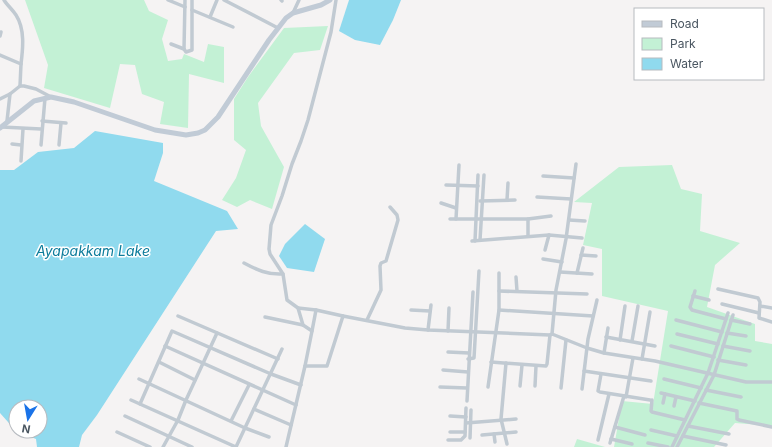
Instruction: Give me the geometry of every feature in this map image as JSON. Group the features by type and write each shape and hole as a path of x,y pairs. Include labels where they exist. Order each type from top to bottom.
{"main road":[{"path":"1,127 34,101 51,96 74,102 155,130 180,134 198,133 210,127 218,117 286,18 293,13 321,5 330,0"}],"street":[{"path":"0,98 10,94 20,86 24,43 19,21 4,0"},
{"path":"168,0 185,8"},
{"path":"184,49 185,0"},
{"path":"171,44 184,49 186,52 192,50 192,0"},
{"path":"210,17 217,0"},
{"path":"224,0 278,28"},
{"path":"293,13 299,0"},
{"path":"336,0 332,32 308,120 271,225 270,254 283,274 287,300 298,308 316,310 405,328 470,332 551,334 586,348 604,353 642,359 746,382 772,382"},
{"path":"192,10 233,27"},
{"path":"0,55 21,64"},
{"path":"20,86 36,89 51,96"},
{"path":"7,121 10,94"},
{"path":"41,145 41,129 45,98"},
{"path":"42,121 66,123"},
{"path":"59,145 61,123"},
{"path":"1,127 41,129"},
{"path":"21,160 23,128"},
{"path":"12,144 22,145"},
{"path":"491,362 536,366 546,366 547,364 556,293 572,199 576,164"},
{"path":"456,219 459,165"},
{"path":"478,175 474,241 548,234 582,238"},
{"path":"480,240 484,175"},
{"path":"543,176 574,178"},
{"path":"507,200 508,183"},
{"path":"446,185 478,186"},
{"path":"538,197 572,199"},
{"path":"477,201 515,200"},
{"path":"440,203 456,208"},
{"path":"367,320 381,290 380,266 381,263 386,261 397,224 397,215 390,207"},
{"path":"450,219 528,219 551,216"},
{"path":"528,219 528,236"},
{"path":"568,220 585,221"},
{"path":"546,250 548,234"},
{"path":"578,273 583,248"},
{"path":"581,255 596,256"},
{"path":"543,259 562,262"},
{"path":"244,263 266,273 283,274"},
{"path":"468,359 474,358 479,271"},
{"path":"560,272 592,274"},
{"path":"488,387 498,310 499,273"},
{"path":"516,277 517,291"},
{"path":"718,289 758,298 760,302 758,316 760,319 772,322"},
{"path":"499,291 587,294"},
{"path":"694,291 690,307 692,310 726,319"},
{"path":"467,401 468,359 473,292"},
{"path":"693,296 709,300"},
{"path":"582,389 586,348 597,300"},
{"path":"722,304 759,313"},
{"path":"428,330 430,305"},
{"path":"620,340 625,306"},
{"path":"632,341 638,306"},
{"path":"760,306 772,308"},
{"path":"298,308 303,325"},
{"path":"448,331 449,308"},
{"path":"286,447 301,385 316,310"},
{"path":"412,310 430,311"},
{"path":"498,310 593,316"},
{"path":"642,359 650,312"},
{"path":"672,447 708,373 728,313"},
{"path":"677,447 714,375 733,315"},
{"path":"178,316 278,359"},
{"path":"305,366 327,366 343,316"},
{"path":"265,317 303,325 312,331"},
{"path":"676,320 722,332"},
{"path":"731,320 750,324"},
{"path":"604,353 608,328"},
{"path":"140,404 172,331 271,374 301,385"},
{"path":"163,447 178,420 217,333"},
{"path":"727,333 746,336"},
{"path":"677,334 718,344"},
{"path":"606,337 655,346"},
{"path":"561,388 566,340"},
{"path":"165,346 296,405"},
{"path":"671,346 714,357"},
{"path":"723,346 750,351"},
{"path":"131,400 236,447 282,348"},
{"path":"448,352 469,353"},
{"path":"610,443 630,378 633,358"},
{"path":"718,360 746,365"},
{"path":"158,362 195,380"},
{"path":"506,363 502,421 507,444"},
{"path":"520,386 522,365"},
{"path":"535,386 536,366"},
{"path":"443,370 468,372"},
{"path":"584,371 651,381"},
{"path":"601,374 598,391 651,400 651,411 653,413 685,420"},
{"path":"139,379 245,428 269,436"},
{"path":"664,379 701,388"},
{"path":"231,421 249,384"},
{"path":"440,387 467,388"},
{"path":"706,390 741,397"},
{"path":"598,440 609,394"},
{"path":"663,403 663,394 676,397 696,399 702,398"},
{"path":"674,406 676,397"},
{"path":"699,403 737,411 737,418 739,420 772,426"},
{"path":"466,408 470,438"},
{"path":"254,409 291,426"},
{"path":"448,440 461,440 465,436 471,410"},
{"path":"125,416 192,447"},
{"path":"450,416 466,417"},
{"path":"468,423 516,419"},
{"path":"688,426 729,434"},
{"path":"615,427 645,435"},
{"path":"651,430 678,436"},
{"path":"117,432 150,447"},
{"path":"450,432 465,432"},
{"path":"482,435 516,432"},
{"path":"494,434 495,442"},
{"path":"683,436 726,445"},
{"path":"611,439 632,444"},
{"path":"648,443 668,447"}],"green space":[{"path":"25,0 144,0 149,11 168,20 162,39 168,61 182,59 184,54 204,62 208,44 224,47 224,83 189,74 188,128 160,124 164,102 142,94 135,65 120,64 110,108 44,88 48,65"},
{"path":"328,26 320,50 294,53 258,103 261,126 284,167 272,209 250,200 237,207 222,200 236,178 246,150 234,140 234,99 248,77 284,28"},
{"path":"672,165 681,189 702,194 700,231 740,243 715,265 707,307 755,324 755,341 772,344 772,426 735,423 714,447 614,447 622,401 653,404 668,311 602,296 602,249 583,245 592,203 574,202 619,167"},
{"path":"577,439 605,447 574,447"}],"water":[{"path":"349,0 401,0 393,20 380,45 355,40 339,31"},
{"name":"Ayapakkam Lake","path":"95,131 163,143 163,153 154,181 227,211 238,229 216,231 97,415 82,435 79,447 37,447 36,439 48,439 48,399 8,399 8,422 0,413 0,170 14,170 38,152 74,148"},
{"path":"305,224 325,239 314,272 287,268 279,256 285,244"}]}
